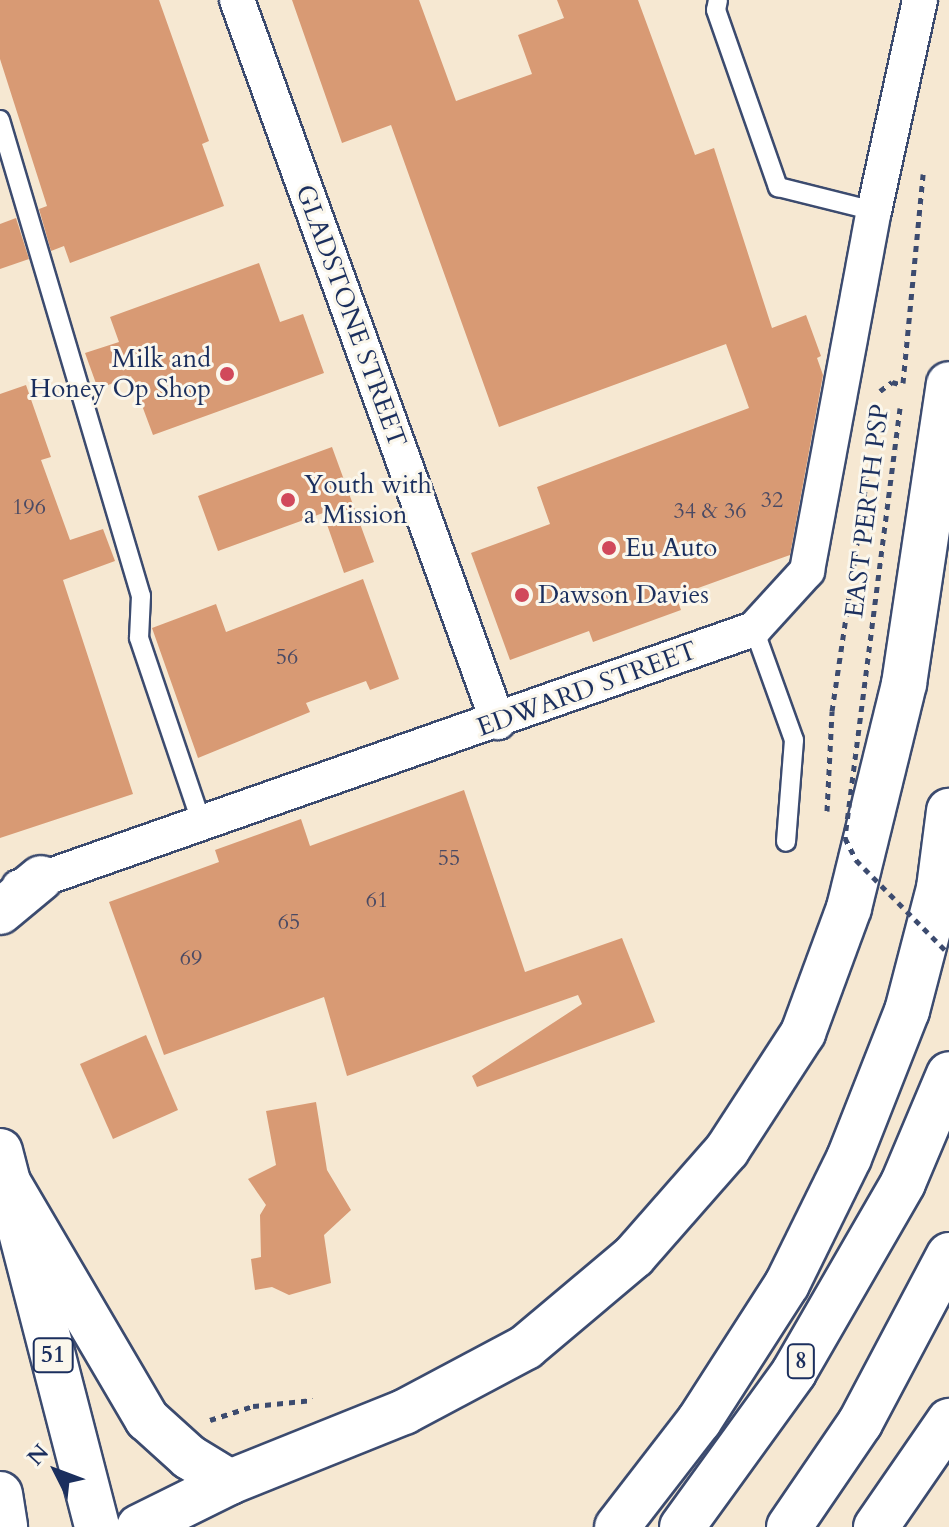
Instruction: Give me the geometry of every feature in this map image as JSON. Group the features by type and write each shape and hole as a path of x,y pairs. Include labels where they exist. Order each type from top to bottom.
{"main road":[{"path":"139,1527 230,1482 404,1412 526,1347 634,1256 744,1124 803,1033 849,908 904,684 949,384"},
{"path":"617,1527 699,1421 787,1284 849,1158 907,1011 939,888 949,811"},
{"path":"0,912 41,878"},
{"name":"8","path":"682,1527 809,1347 903,1183 949,1074"},
{"path":"4,1167 147,1419 189,1457 230,1482"},
{"name":"51","path":"4,1167 97,1527"},
{"path":"789,1527 860,1423 949,1255"},
{"path":"876,1527 949,1421"},
{"path":"0,1494 5,1527"}],"street":[{"name":"GLADSTONE STREET","path":"237,0 498,722"},
{"name":"EDWARD STREET","path":"0,894 201,821 498,722 754,629 807,571 874,211 920,0"}],"lane":[{"path":"718,0 716,10 778,187 874,211"},
{"path":"0,120 141,596 139,638 201,821"},
{"path":"754,629 794,740 786,842"}],"path":[{"name":"EAST PERTH PSP","path":"924,170 903,385 845,838 856,860 949,954"},
{"path":"878,400 882,386 903,385"},
{"path":"826,822 832,711 871,446"},
{"path":"197,1424 253,1406 326,1399"}],"building":[{"path":"0,0 159,0 209,141 202,144 224,206 70,263 64,246 51,251 39,209 47,206 0,59"},
{"path":"292,0 419,0 456,101 532,74 518,35 564,18 557,0 638,0 695,155 714,148 772,328 806,315 821,356 817,358 823,375 790,555 676,596 681,610 593,642 589,631 510,660 471,553 550,524 537,487 749,408 726,344 499,427 391,125 342,143"},
{"path":"16,218 29,259 0,269 0,224"},
{"path":"259,263 280,322 303,314 324,373 153,435 131,376 98,389 85,353 119,342 110,317"},
{"path":"26,385 51,457 41,460 70,540 103,529 115,561 63,580 133,794 0,838 0,394"},
{"path":"332,447 374,562 344,573 323,513 218,551 198,496"},
{"path":"363,579 399,679 370,690 366,681 306,703 310,712 198,758 152,628 216,604 226,632"},
{"path":"464,790 525,972 622,938 655,1022 477,1087 472,1076 582,1004 578,995 347,1076 324,997 164,1055 109,902 219,862 215,850 301,819 310,846"},
{"path":"146,1035 178,1110 113,1139 80,1064"},
{"path":"316,1102 327,1170 351,1210 324,1235 331,1283 289,1295 272,1287 255,1290 251,1259 261,1257 260,1215 266,1205 248,1179 276,1165 266,1111"}],"place":[{"name":"Milk and Honey Op Shop","path":"227,374"},
{"name":"Youth with a Mission","path":"288,500"},
{"name":"Eu Auto","path":"609,548"},
{"name":"Dawson Davies","path":"522,595"}]}
